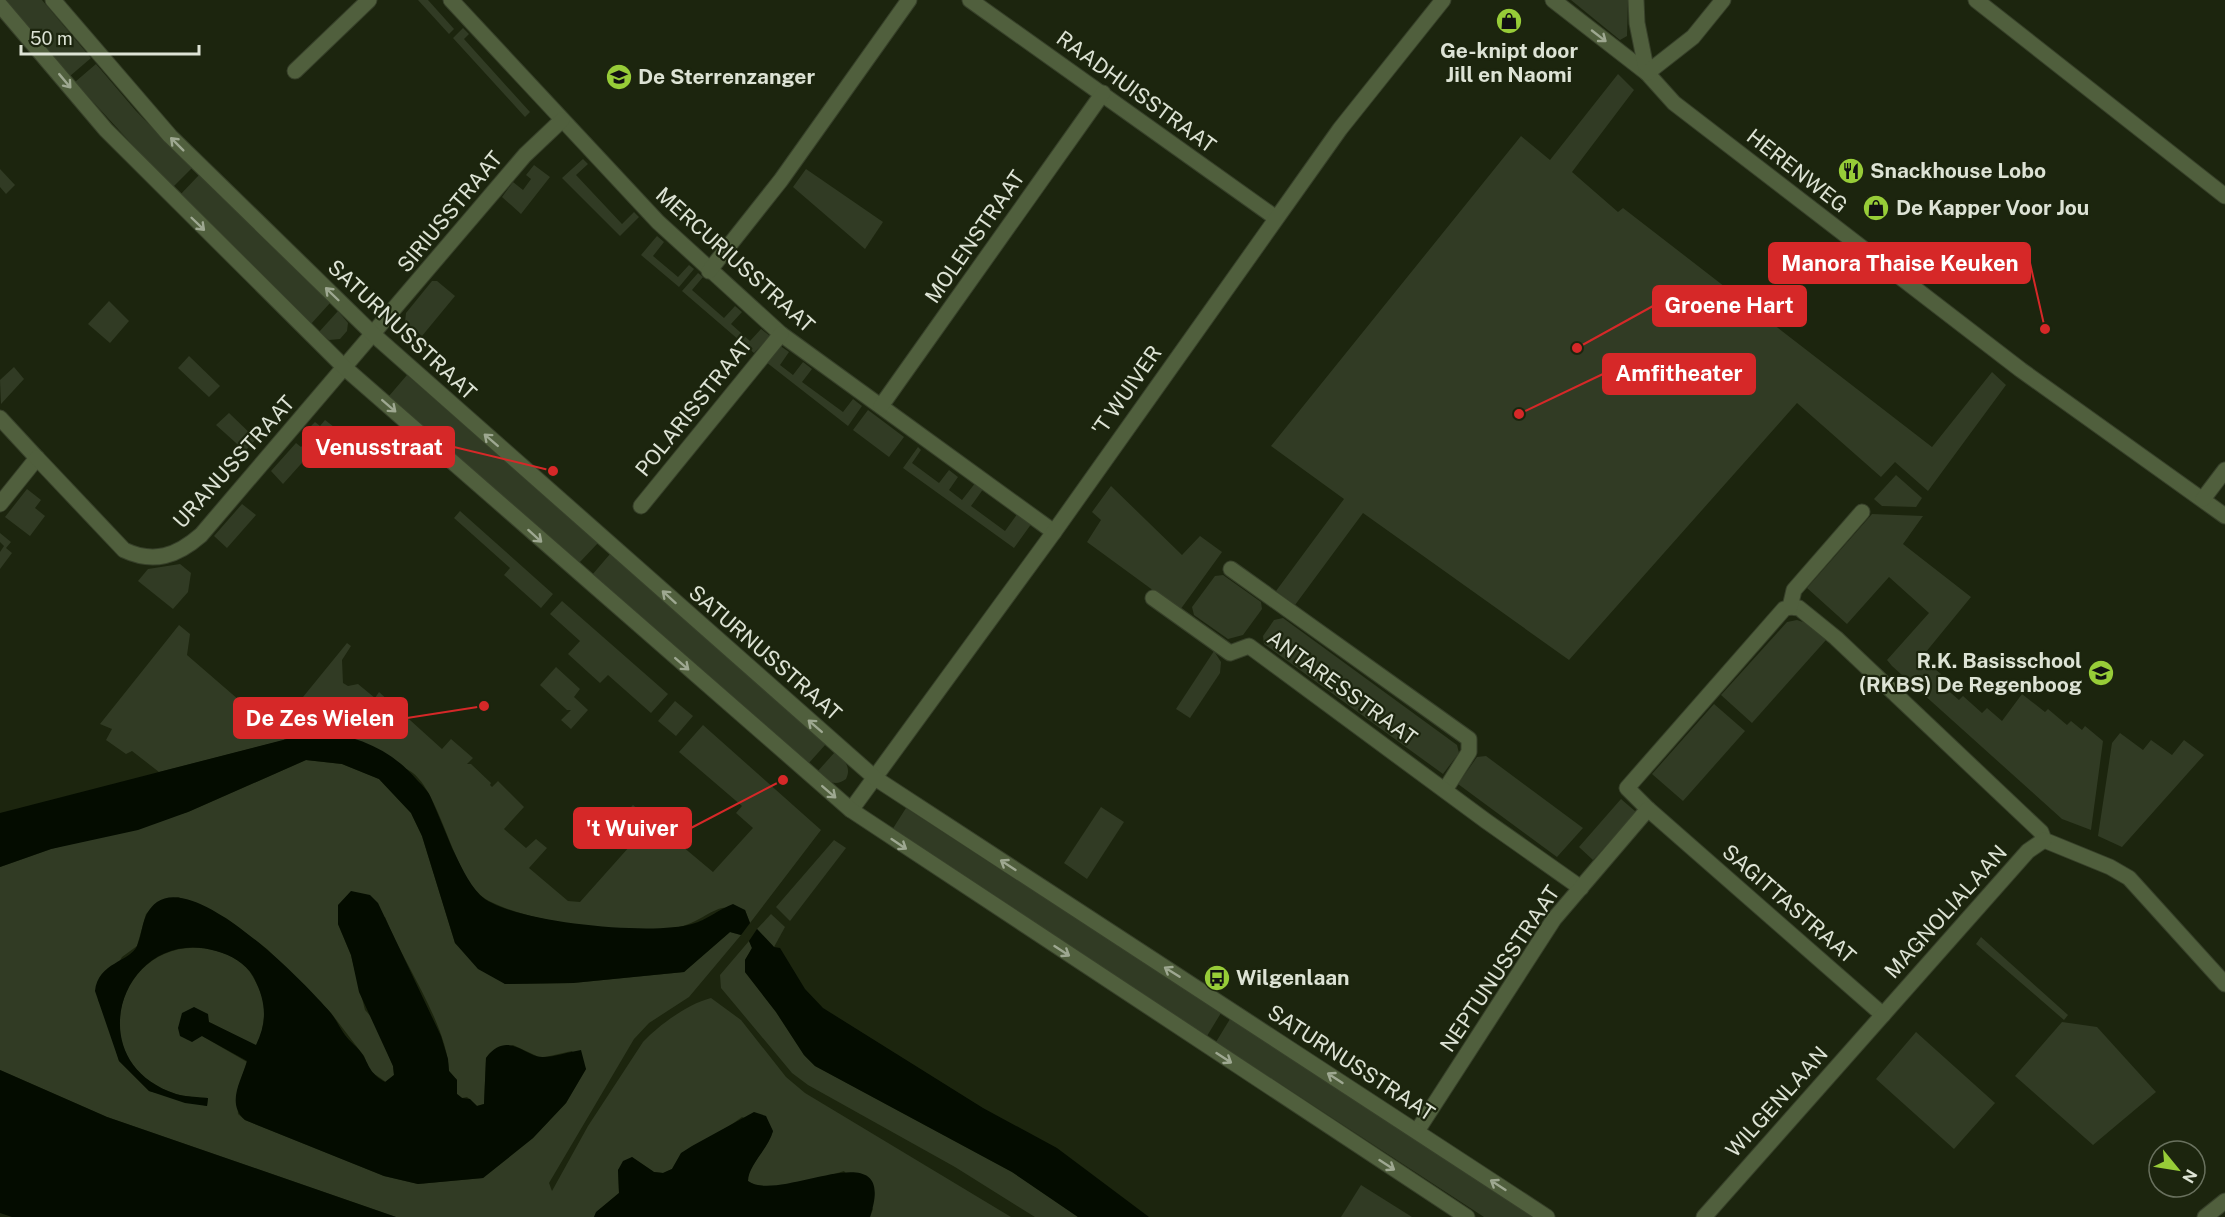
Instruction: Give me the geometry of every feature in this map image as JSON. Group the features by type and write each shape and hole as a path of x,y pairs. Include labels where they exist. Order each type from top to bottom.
{"street":[{"name":"SATURNUSSTRAAT","path":"53,0 170,136 374,335 875,778 1547,1217"},
{"path":"295,71 369,0"},
{"name":"MERCURIUSSTRAAT","path":"451,0 658,222 709,271 781,334 1054,532"},
{"path":"709,271 781,180 909,0"},
{"name":"RAADHUISSTRAAT","path":"970,0 1276,218"},
{"name":"'T WUIVER","path":"850,810 1054,532 1340,129 1443,0"},
{"name":"HERENWEG","path":"1553,0 1647,73 1674,103 1920,293 2225,516"},
{"path":"1636,0 1637,22 1647,73 1693,37 1723,0"},
{"path":"1976,0 2225,196"},
{"path":"0,5 106,130 345,368 850,810 1467,1217"},
{"name":"MOLENSTRAAT","path":"881,406 1103,93"},
{"name":"SIRIUSSTRAAT","path":"345,368 525,155 562,120"},
{"name":"POLARISSTRAAT","path":"640,506 781,334"},
{"name":"URANUSSTRAAT","path":"0,418 124,550 139,557 170,555 183,550 201,535 345,368"},
{"path":"0,504 37,458"},
{"path":"2203,499 2225,470"},
{"path":"1790,607 1794,590 1862,512"},
{"name":"ANTARESSTRAAT","path":"1231,569 1469,739 1469,752 1445,790"},
{"name":"ANTARESSTRAAT","path":"1153,598 1230,653 1249,646 1581,888"},
{"path":"1648,809 1627,788 1784,609 1799,608 1836,638 2040,832 2044,840 2110,867 2129,878 2225,984"},
{"name":"SAGITTASTRAAT","path":"1648,809 1883,1015"},
{"name":"NEPTUNUSSTRAAT","path":"1417,1131 1554,919 1648,809"},
{"name":"MAGNOLIALAAN","path":"1883,1015 2028,852 2044,840"},
{"name":"WILGENLAAN","path":"1704,1217 1883,1015"},
{"path":"2205,1217 2225,1201"}],"green space":[{"path":"6,0 42,0 91,58 70,76"},
{"path":"418,0 428,0 454,29 449,34"},
{"path":"1571,0 1628,0 1627,36 1620,40"},
{"path":"463,28 469,34 464,39 530,112 525,117 453,38"},
{"path":"96,64 136,111 192,168 172,188 75,82"},
{"path":"1618,74 1634,90 1572,172 1618,212 1623,208 1932,447 1992,372 2006,385 1928,491 1895,462 1881,477 1797,403 1569,660 1363,513 1295,605 1276,591 1344,499 1271,446 1521,136 1550,160"},
{"path":"583,159 588,164 576,175 622,224 634,212 639,217 620,236 562,178"},
{"path":"534,165 550,177 521,214 502,197 513,182 523,190 531,179 526,175"},
{"path":"0,169 15,185 6,194 0,187"},
{"path":"806,169 883,222 865,249 793,187"},
{"path":"199,175 330,303 311,324 179,196"},
{"path":"657,236 664,242 653,256 678,277 689,265 694,269 679,287 641,255"},
{"path":"698,273 703,277 692,290 724,318 735,306 742,312 731,324 750,341 761,329 770,336 754,353 682,291"},
{"path":"432,281 437,281 455,296 422,336 405,322 406,313"},
{"path":"109,301 129,321 110,343 88,324"},
{"path":"338,311 348,323 347,331 340,339 329,340 319,332"},
{"path":"779,345 789,352 780,365 793,375 803,362 812,369 802,382 843,412 853,399 862,406 848,426 766,362"},
{"path":"189,356 220,386 209,397 178,368"},
{"path":"14,367 24,379 1,404 0,380"},
{"path":"407,375 598,543 579,563 389,396"},
{"path":"868,410 904,437 889,457 853,430"},
{"path":"229,413 256,439 245,451 216,425"},
{"path":"325,420 334,427 283,484 271,471 296,443 301,447 314,433 309,428 315,422 320,426"},
{"path":"918,447 921,450 912,463 939,483 949,470 958,477 949,490 962,500 976,482 984,488 971,506 1005,531 1018,513 1032,523 1014,548 903,468"},
{"path":"1896,475 1922,498 1916,507 1882,506 1874,499"},
{"path":"1111,486 1182,555 1200,536 1222,552 1180,610 1087,542 1101,520 1092,512"},
{"path":"27,489 41,500 35,508 45,516 30,536 5,517"},
{"path":"242,504 256,515 227,548 214,536"},
{"path":"460,511 553,594 541,608 504,575 510,568 454,518"},
{"path":"1872,514 1923,516 1903,544 1971,597 1921,658 1941,674 1936,680 1959,700 1963,696 1982,713 1987,708 2002,721 2022,694 2045,712 2048,709 2067,725 2071,721 2082,730 2085,726 2103,741 2091,830 2062,819 1887,660 1929,613 1889,577 1847,624 1807,588"},
{"path":"0,533 11,542 6,548 12,553 0,569 0,552 4,546 0,542"},
{"path":"610,554 826,744 808,764 592,575"},
{"path":"180,564 191,573 188,592 173,609 138,581 148,569"},
{"path":"1223,575 1261,602 1262,609 1243,635 1228,639 1194,615 1192,607 1215,576"},
{"path":"562,601 668,694 651,713 608,675 600,683 568,654 580,641 550,614"},
{"path":"1283,618 1457,745 1459,753 1443,774 1264,644 1263,636 1274,620"},
{"path":"1797,620 1806,623 1826,640 1752,723 1721,695 1787,622"},
{"path":"179,625 190,634 187,655 285,740 159,772 132,751 126,754 106,740 112,729 100,724"},
{"path":"347,643 351,646 342,660 343,683 348,686 358,684 375,698 379,692 442,749 451,739 473,758 467,764 471,764 491,783 492,787 498,781 524,807 504,829 526,848 536,839 547,848 529,868 568,901 580,902 646,828 627,811 633,805 713,872 753,828 736,813 742,806 679,752 703,725 821,830 750,923 745,910 728,908 716,910 680,927 652,929 579,925 530,916 508,909 489,901 477,891 466,876 431,797 410,771 297,736 303,697"},
{"path":"1214,651 1221,662 1220,673 1190,718 1176,709"},
{"path":"556,667 580,689 574,697 588,710 571,729 561,720 571,710 567,710 540,685"},
{"path":"675,701 693,716 676,736 658,721"},
{"path":"1714,704 1745,731 1683,801 1652,774"},
{"path":"2120,733 2143,750 2151,740 2172,755 2184,740 2204,755 2122,847 2098,836 2112,743"},
{"path":"835,752 848,767 846,779 838,783 831,782 817,772"},
{"path":"1486,756 1583,828 1557,857 1458,784 1477,757"},
{"path":"306,760 342,764 379,779 411,813 422,836 455,943 505,984 573,983 684,972 730,932 741,935 689,997 649,1023 634,1039 549,1183 552,1191 588,1126 643,1042 675,1015 711,998 741,1020 786,1077 805,1093 1011,1217 870,1217 873,1209 844,1171 795,1184 756,1185 748,1181 749,1175 773,1131 742,1117 717,1135 681,1154 672,1169 663,1173 654,1172 632,1157 618,1170 619,1193 594,1217 396,1217 107,1117 0,1070 0,867 51,849 188,812","holes":["178,897 226,918 267,949 331,1013 364,1056 370,1071 386,1082 394,1075 393,1066 374,1020 365,1010 351,955 338,924 385,917 433,1014 441,1034 449,1071 457,1080 457,1094 462,1098 467,1097 477,1106 484,1104 486,1058 490,1053 513,1045 541,1058 572,1051 586,1069 566,1103 533,1138 483,1178 418,1184 384,1176 245,1120 238,1114 237,1091 247,1062 202,1036 209,1022 256,1046 264,1019 261,994 250,972 233,957 217,951 184,948 157,958 136,976 123,1000 120,1027 126,1054 145,1077 176,1094 208,1098 207,1106 149,1091 119,1061 106,1015 98,1000 122,957 137,946 146,914 157,903"]},
{"path":"1621,799 1636,812 1593,860 1579,847"},
{"path":"1101,807 1124,822 1087,879 1064,863"},
{"path":"906,808 1221,1013 1207,1036 892,830"},
{"path":"834,840 846,848 790,921 776,907"},
{"path":"771,914 785,927 774,947 757,929"},
{"path":"1981,937 2068,1015 2064,1020 1976,944"},
{"path":"749,941 752,948 745,960 745,972 776,1012 804,1055 815,1066 1012,1172 1078,1217 1035,1217 955,1167 808,1085 792,1073 721,988 720,975"},
{"path":"1230,1019 1535,1217 1484,1217 1216,1042"},
{"path":"2062,1022 2097,1027 2156,1092 2093,1145 2015,1076"},
{"path":"1916,1032 1995,1103 1954,1149 1876,1079"},
{"path":"1361,1185 1412,1217 1341,1217"}],"shaded area":[{"path":"318,731 346,736 372,746 385,752 407,769 430,796 452,848 472,885 480,895 496,905 549,920 647,928 692,924 733,904 745,910 750,923 741,935 730,932 684,972 573,983 505,984 478,969 455,943 422,836 411,813 379,779 342,764 306,760 188,812 138,830 51,849 0,867 0,813"},
{"path":"351,891 370,895 378,903 441,1036 449,1071 457,1080 457,1094 462,1098 470,1099 477,1106 484,1104 486,1058 502,1046 509,1045 543,1057 581,1050 586,1069 566,1103 533,1138 483,1178 418,1184 384,1176 245,1120 236,1107 236,1099 247,1061 202,1036 192,1042 180,1036 178,1028 182,1013 194,1007 208,1014 209,1022 256,1045 264,1019 261,994 246,967 232,957 216,951 184,948 157,957 136,976 124,1000 120,1027 127,1054 145,1077 176,1094 208,1098 207,1106 185,1103 149,1091 119,1061 95,991 97,981 108,968 128,956 137,946 145,917 152,907 157,902 175,897 198,903 223,916 275,957 330,1012 345,1035 361,1052 371,1070 385,1082 394,1075 393,1066 359,992 351,955 338,924 338,905"},
{"path":"757,929 774,947 780,948 805,989 823,1008 983,1108 1057,1148 1149,1217 1078,1217 1012,1172 815,1066 804,1055 776,1012 745,972 745,960 752,948 749,941"},
{"path":"0,1070 107,1117 396,1217 12,1217 0,1213"},
{"path":"754,1112 766,1116 773,1131 751,1169 748,1181 764,1186 853,1172 868,1177 875,1191 870,1217 594,1217 596,1212 619,1193 618,1170 623,1161 632,1157 654,1172 663,1173 672,1169 681,1153"}],"place":[{"name":"Ge-knipt door Jill en Naomi","path":"1509,21"},
{"name":"De Sterrenzanger","path":"619,77"},
{"name":"Snackhouse Lobo","path":"1851,171"},
{"name":"De Kapper Voor Jou","path":"1876,208"},
{"name":"Manora Thaise Keuken","path":"2045,329"},
{"name":"Groene Hart","path":"1577,348"},
{"name":"Amfitheater","path":"1519,414"},
{"name":"Venusstraat","path":"553,471"},
{"name":"R.K. Basisschool (RKBS) De Regenboog","path":"2101,673"},
{"name":"De Zes Wielen","path":"484,706"},
{"name":"'t Wuiver","path":"783,780"},
{"name":"Wilgenlaan","path":"1217,978"}]}
